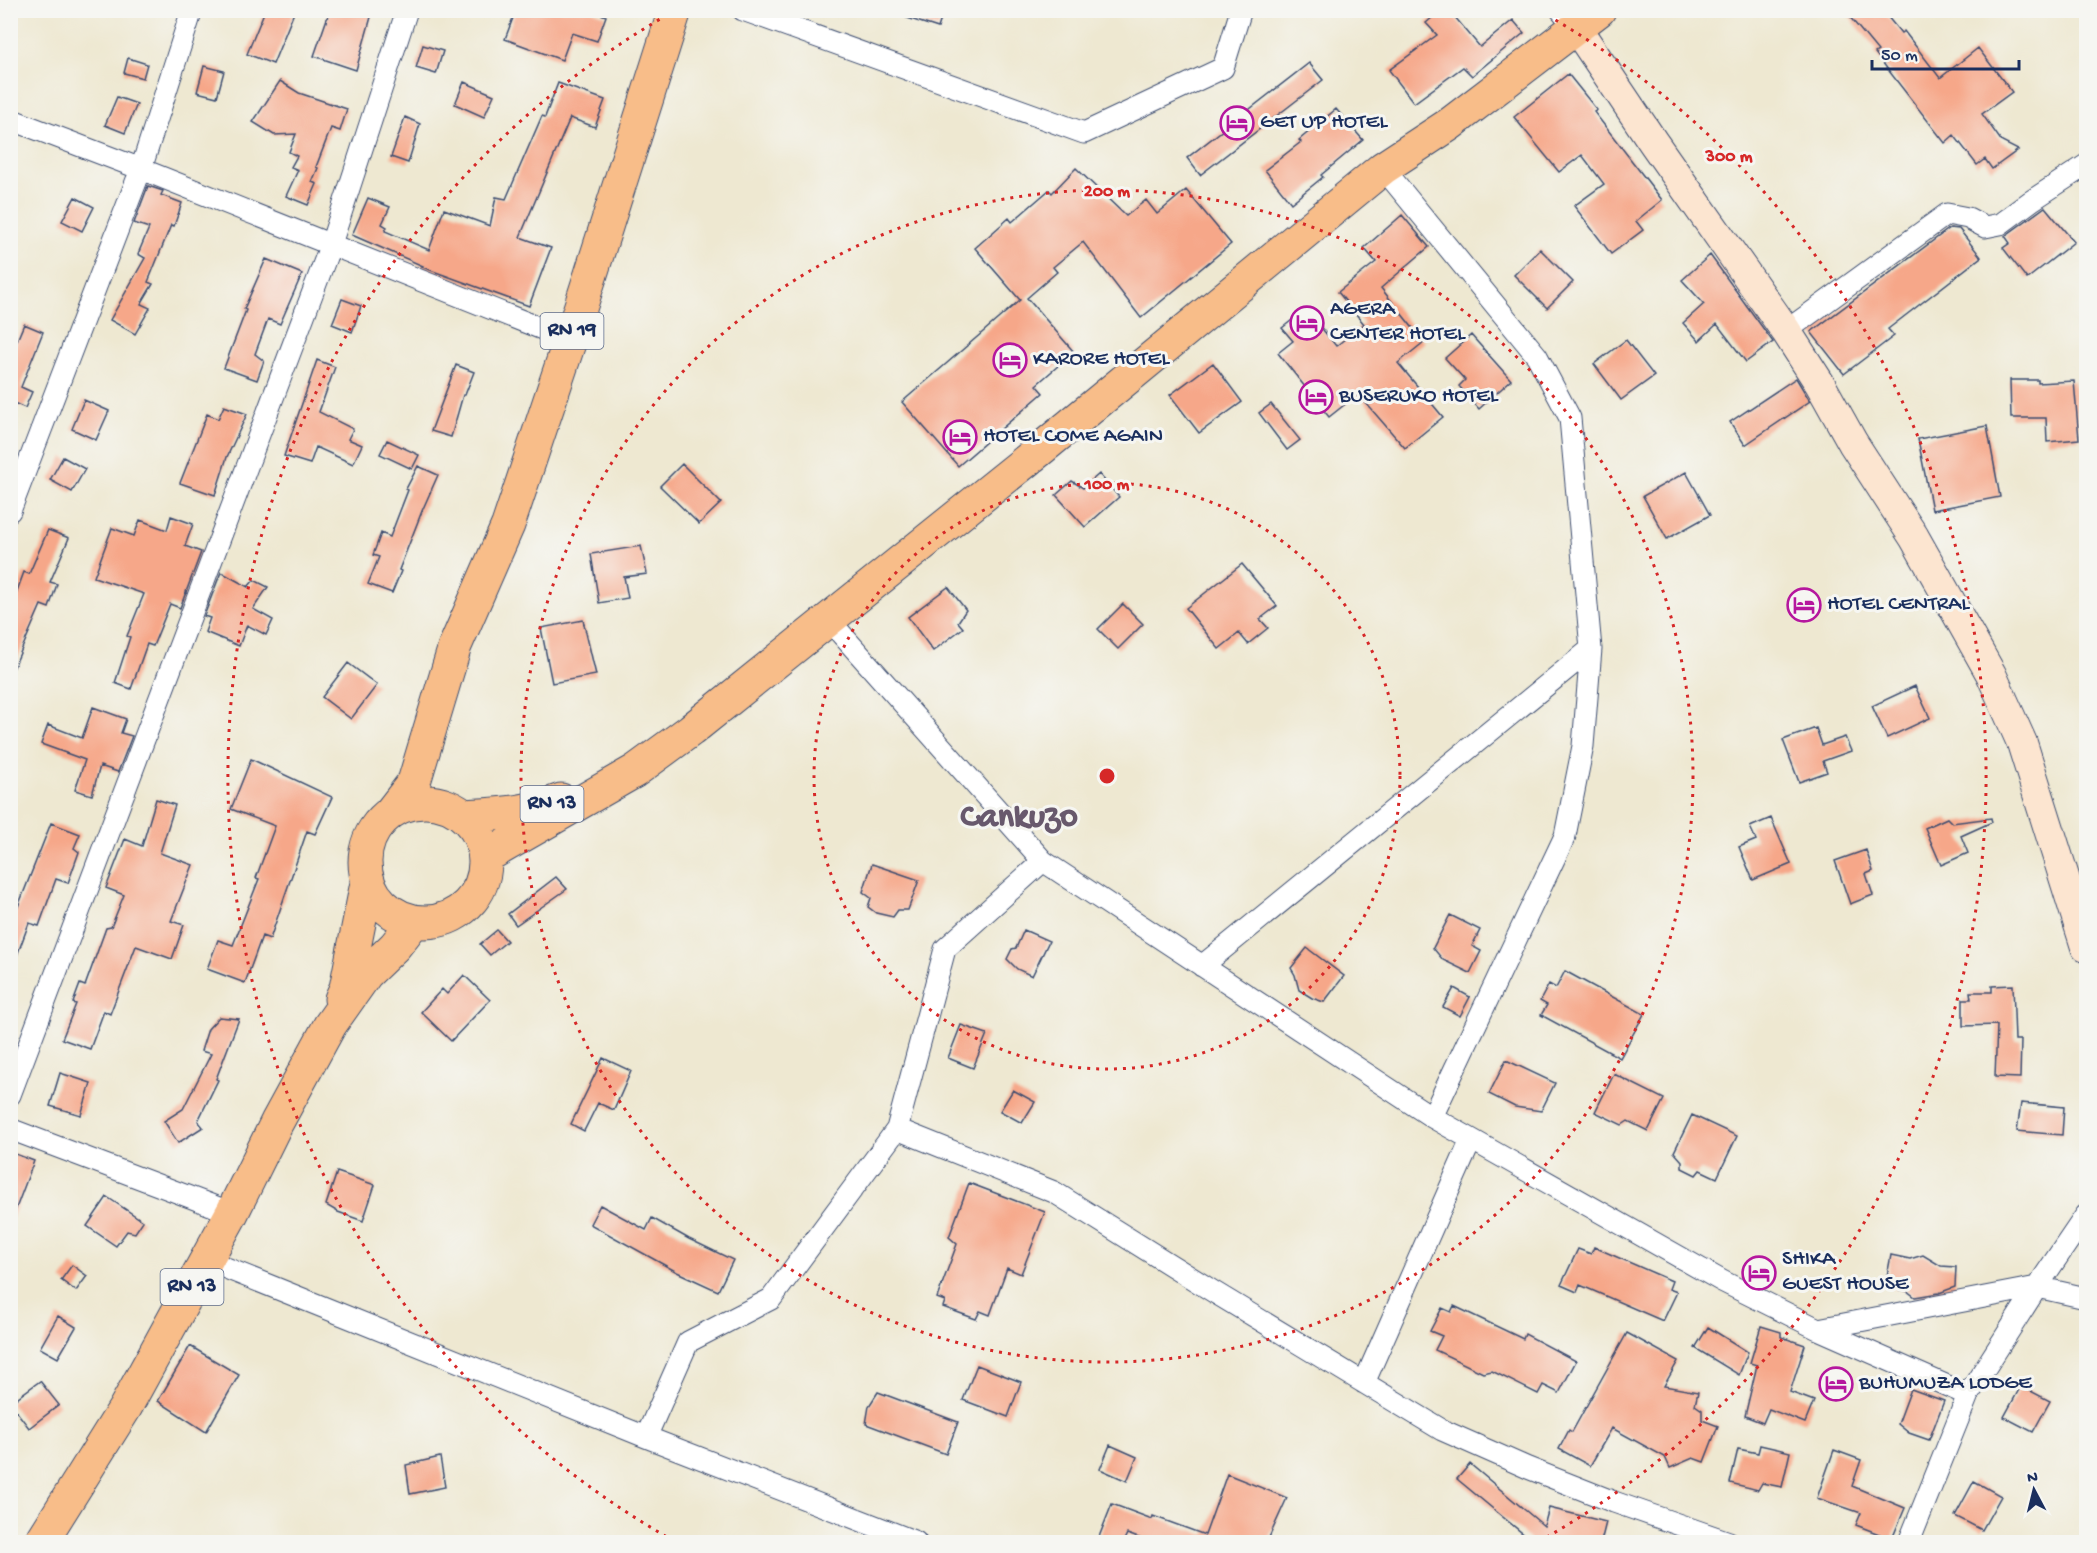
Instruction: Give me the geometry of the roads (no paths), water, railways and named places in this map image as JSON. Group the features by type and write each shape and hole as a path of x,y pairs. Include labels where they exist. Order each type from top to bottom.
{"main road":[{"name":"RN 19","path":"390,813 414,782 455,646 508,525 570,340 675,10"},
{"name":"RN 13","path":"485,857 635,771 691,730 1041,449 1383,168 1450,124 1579,17"},
{"path":"1579,17 1653,142 1820,384 1853,443 1914,537 1991,674 2022,743 2086,947"},
{"name":"RN 19","path":"450,810 455,646"},
{"name":"RN 13","path":"330,1025 366,974 396,946 414,922 399,917 385,908 375,897 364,867 365,852 370,837 378,823 390,813 404,805 420,802 450,810 503,814 544,807 635,771"},
{"path":"414,922 445,919 459,912 480,888 485,857 482,842 475,828 450,810"},
{"name":"RN 13","path":"41,1542 125,1408 232,1213 277,1122 330,1025 346,988 368,883"}],"street":[{"path":"10,511 141,169 192,10"},
{"path":"10,1095 331,244 407,10"},
{"path":"743,10 1084,134 1222,68 1241,10"},
{"path":"10,119 570,340"},
{"path":"1786,332 1947,214 1968,218 1985,227 2000,224 2086,165"},
{"path":"1383,168 1537,356 1570,418 1591,649 1583,746 1564,836 1432,1117"},
{"path":"828,619 1043,861 1432,1117 1471,1140 1722,1281 1818,1329 1968,1395"},
{"path":"1202,966 1591,649"},
{"path":"646,1437 688,1342 771,1299 897,1130 945,949 1043,861"},
{"path":"10,1129 232,1213"},
{"path":"897,1130 1054,1192 1442,1430 1528,1468 1614,1502 1729,1542"},
{"path":"1364,1383 1471,1140"},
{"path":"1909,1542 1968,1395 2086,1215"},
{"path":"206,1260 646,1437 916,1542"},
{"path":"1818,1329 2037,1287 2086,1298"}],"place":[{"name":"GET UP HOTEL","path":"1237,123"},
{"name":"AGERA CENTER HOTEL","path":"1307,323"},
{"name":"KARORE HOTEL","path":"1010,360"},
{"name":"BUSERUKO HOTEL","path":"1316,397"},
{"name":"HOTEL COME AGAIN","path":"960,437"},
{"name":"HOTEL CENTRAL","path":"1804,605"},
{"name":"SHIKA GUEST HOUSE","path":"1759,1273"},
{"name":"BUHUMUZA LODGE","path":"1836,1384"}],"district":[{"name":"Cankuzo","path":"1019,819"}]}
